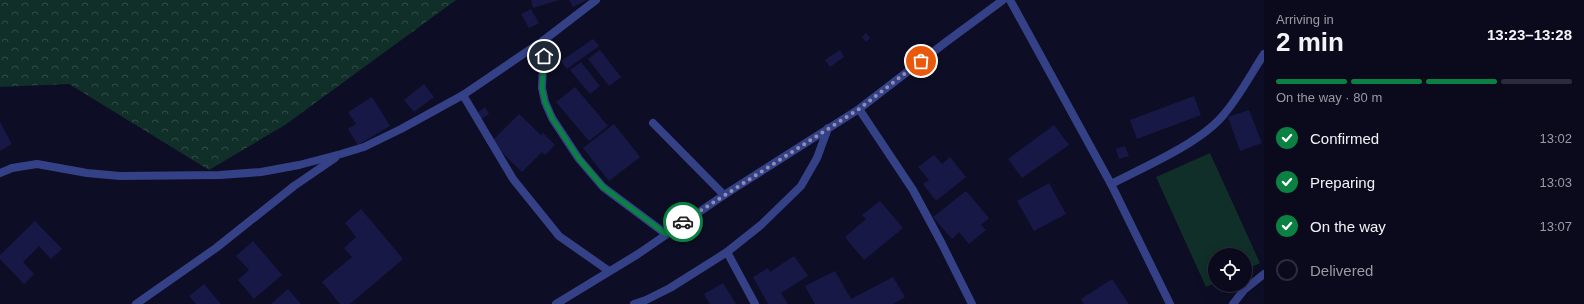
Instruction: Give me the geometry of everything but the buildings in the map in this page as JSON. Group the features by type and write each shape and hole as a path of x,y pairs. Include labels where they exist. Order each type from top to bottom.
{"street":[{"path":"0,173 12,168 37,164 87,173 120,176 220,175 261,172 299,165 341,154 364,147 401,130 463,95 544,40 596,0"},
{"path":"556,304 638,254 724,195 859,109 1003,0"},
{"path":"1010,0 1111,184 1170,304"},
{"path":"544,40 542,88 545,102 552,118 579,159 603,187 666,234"},
{"path":"1111,184 1207,131 1225,114 1264,54"},
{"path":"463,95 513,179 555,230 560,236 609,271"},
{"path":"859,109 913,190 972,304"},
{"path":"653,123 724,195"},
{"path":"634,304 646,300 670,288 727,252 761,225 800,186 817,158 828,128"},
{"path":"136,304 216,248 294,186 341,154"},
{"path":"727,252 755,304"},
{"path":"1233,304 1244,290 1264,274"}],"green space":[{"path":"0,0 456,0 285,125 209,170 69,84 0,87"},
{"path":"1210,153 1260,263 1252,267 1252,248 1208,248 1208,286 1206,287 1156,177"}],"way so far":[{"path":"683,222 859,109 921,61"}],"route":[{"path":"544,56 542,88 545,102 552,118 579,159 603,187 666,234 683,222"}]}
